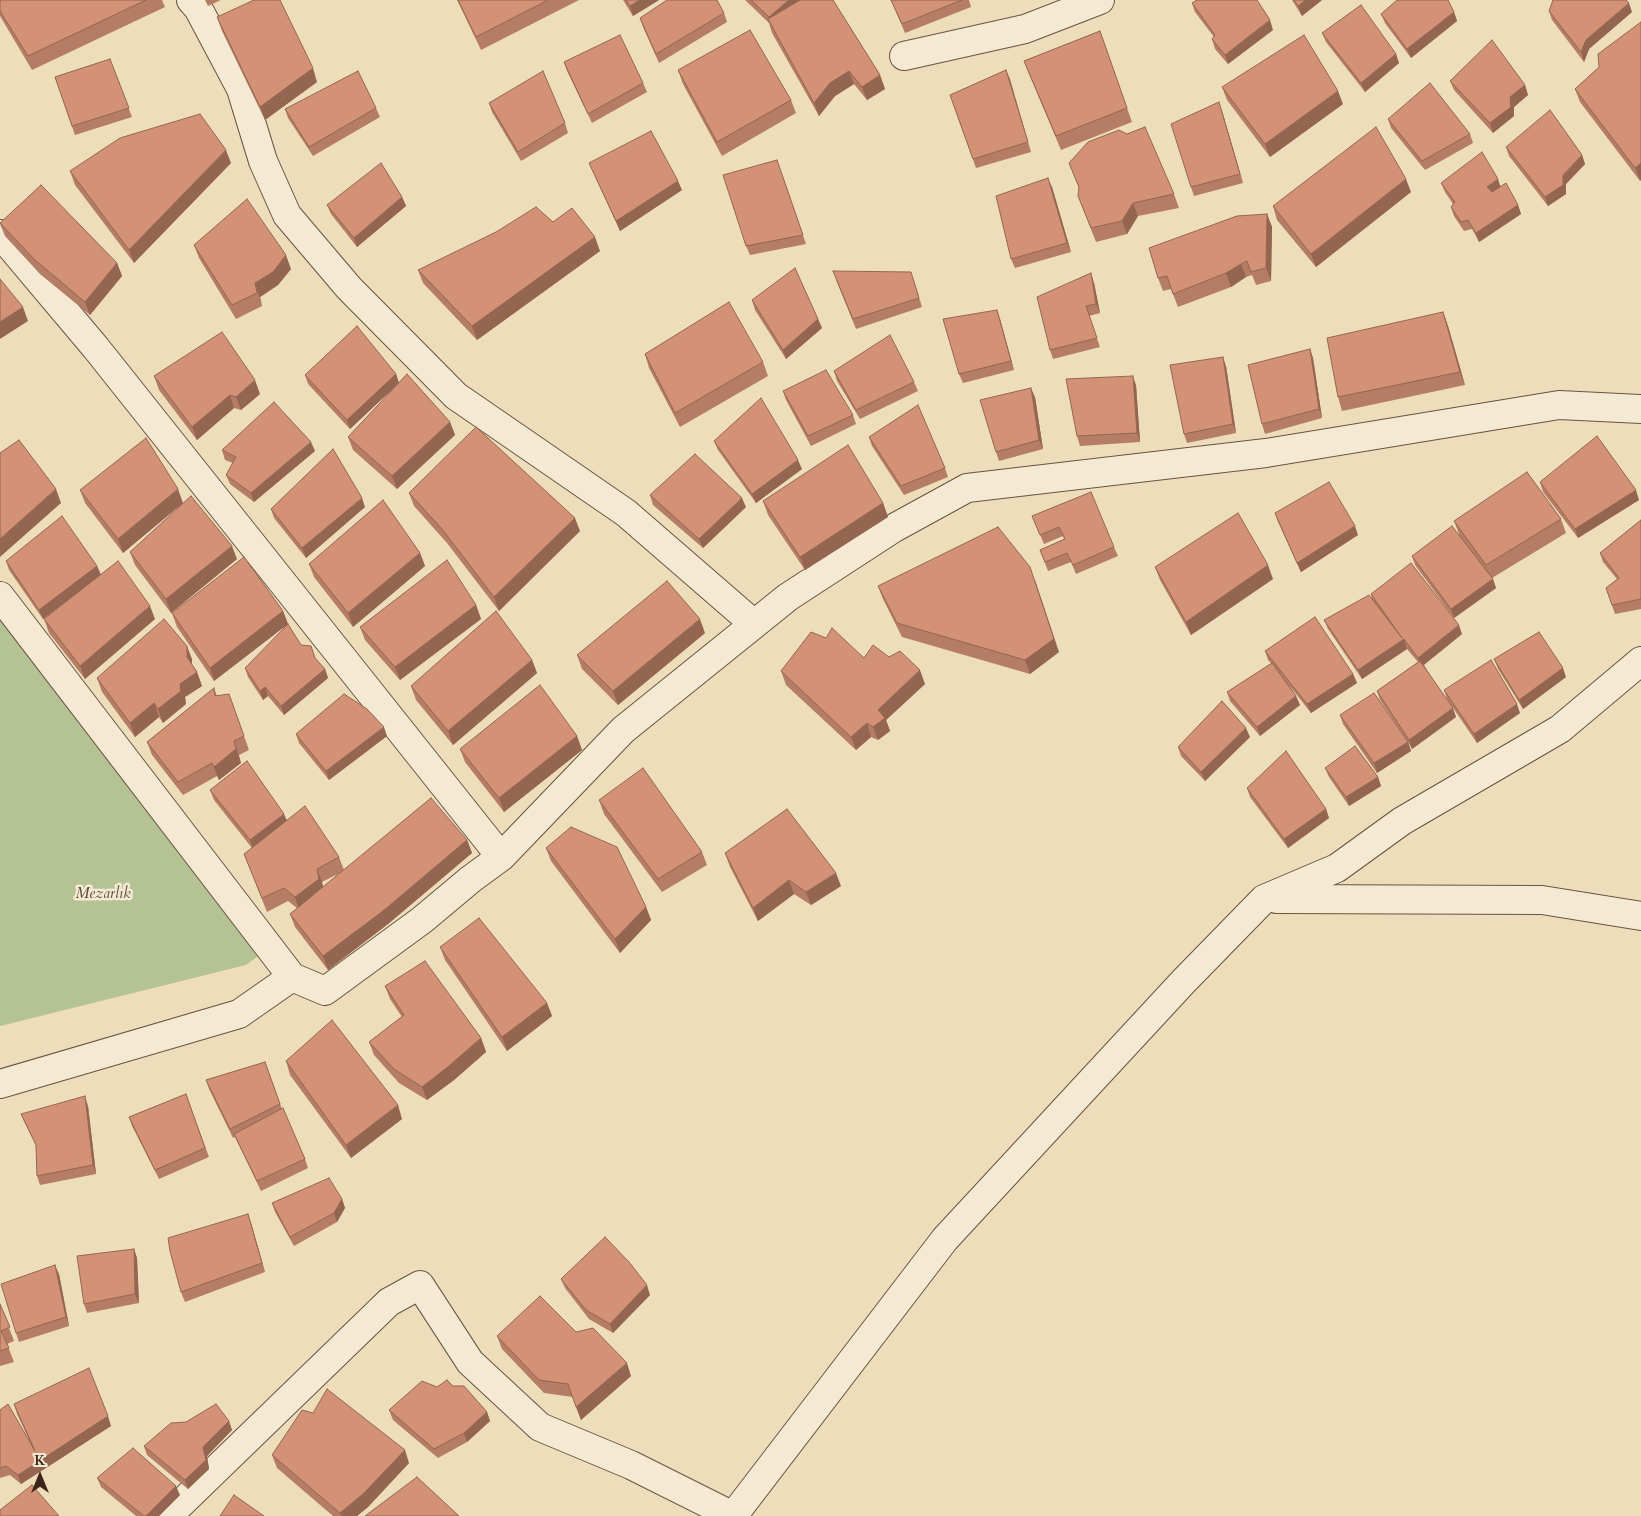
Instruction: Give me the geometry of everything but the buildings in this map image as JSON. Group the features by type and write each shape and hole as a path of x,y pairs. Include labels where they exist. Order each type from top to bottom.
{"street":[{"path":"191,0 198,8 241,89 263,161 287,215 349,288 456,396 626,513 754,624"},
{"path":"904,56 1025,29 1100,0"},
{"path":"0,234 96,348 501,857"},
{"path":"0,596 292,977 325,991 422,920 471,879 501,857 623,730 788,597 894,528 967,488 1266,452 1559,405 1641,409"},
{"path":"168,1516 389,1302 420,1285 470,1362 540,1427 631,1465 733,1516 945,1239 1183,982 1264,899 1337,868 1402,821 1560,729 1641,661"},
{"path":"1264,899 1542,900 1641,916"},
{"path":"0,1084 239,1014 292,977"}],"green space":[{"name":"Mezarlık","path":"0,614 266,950 246,965 0,1026"}]}
